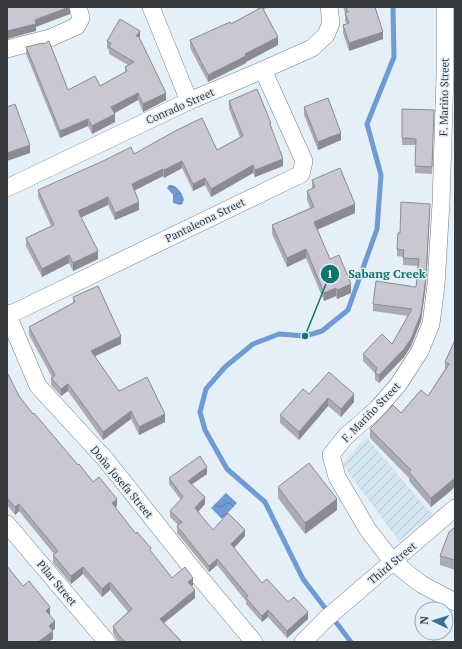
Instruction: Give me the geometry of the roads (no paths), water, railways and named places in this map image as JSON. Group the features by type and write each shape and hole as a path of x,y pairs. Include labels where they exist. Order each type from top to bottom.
{"street":[{"path":"7,49 50,38 77,26 81,18 78,7"},
{"path":"151,7 189,101"},
{"name":"Conrado Street","path":"7,188 189,101 264,70 312,48 326,35 331,22 329,7"},
{"name":"F. Mariño Street","path":"445,7 450,74 448,202 431,324 420,351 398,385 376,410 345,437 331,455 337,477 368,530 392,561 420,584 455,602"},
{"name":"Pantaleona Street","path":"7,314 301,174 304,161 264,70"},
{"name":"Doña Josefa Street","path":"7,314 38,386 106,460 191,567 254,642"},
{"name":"Third Street","path":"305,640 328,617 455,508"},
{"name":"Pilar Street","path":"7,524 107,642"}],"water":[{"path":"169,185 175,186 181,192 184,200 182,204 180,205 173,203 173,195 167,188"},
{"path":"226,493 237,503 222,519 211,508"}],"waterway":[{"path":"351,642 303,579 265,502 227,469 205,430 200,412 206,389 225,367 253,344 279,334 305,336 322,331 348,310 377,229 381,175 367,124 394,57 393,7"}],"place":[{"name":"Sabang Creek","path":"305,336"}]}
